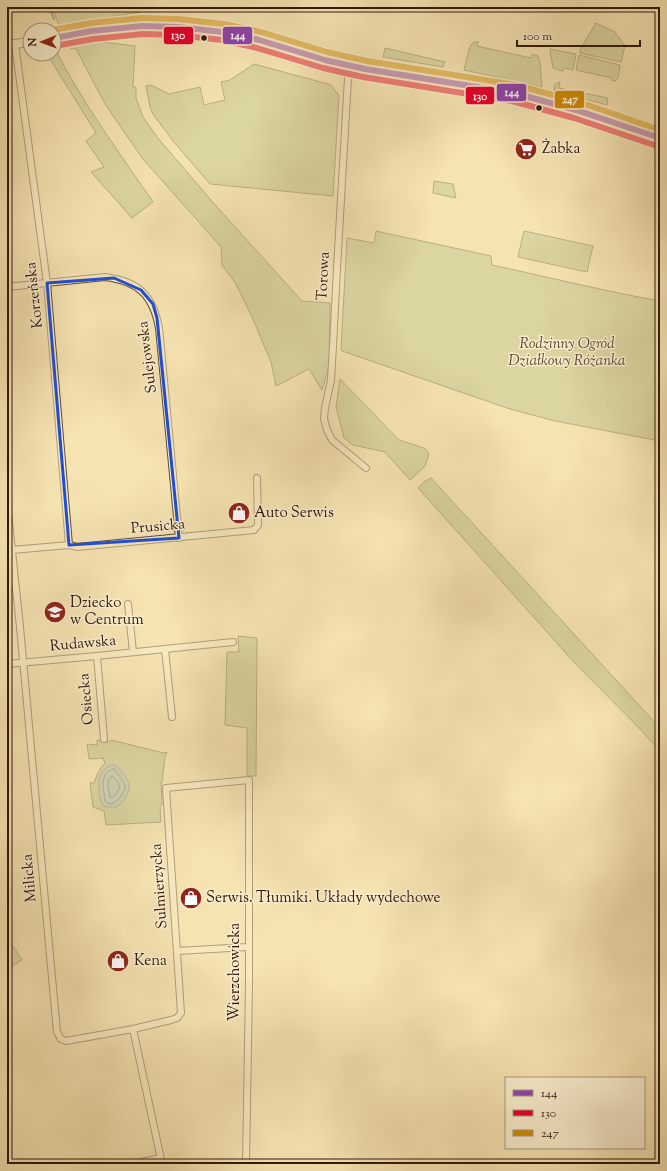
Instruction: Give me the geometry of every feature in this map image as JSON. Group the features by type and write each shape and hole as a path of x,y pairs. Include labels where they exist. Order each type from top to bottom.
{"street":[{"path":"62,37 125,27 143,26 191,28 223,32 259,40 350,66 414,78 514,93 582,112 660,138"},
{"path":"11,45 22,43"},
{"name":"Korzeńska","path":"11,45 48,283 69,545"},
{"name":"Torowa","path":"350,66 348,78 331,380 324,419 326,430 332,440 366,468"},
{"name":"Sulejowska","path":"7,287 105,277 114,278 132,284 144,293 153,304 159,328 178,538"},
{"name":"Prusicka","path":"12,550 69,545 77,547 254,530 258,525 257,478"},
{"name":"Milicka","path":"7,503 58,1035 66,1042 133,1029"},
{"path":"128,604 132,652"},
{"name":"Rudawska","path":"7,664 233,642"},
{"path":"165,649 172,717"},
{"name":"Osiecka","path":"97,656 104,739"},
{"name":"Sulmierzycka","path":"133,1029 171,1020 177,1018 181,1013 166,788 249,780"},
{"name":"Wierzchowicka","path":"246,1164 249,780"},
{"path":"177,951 248,947"},
{"path":"133,1029 161,1161 133,1164"}],"highlighted area":[{"path":"114,278 141,290 153,304 157,318 179,538 69,545 47,283"}],"green space":[{"path":"52,7 142,7 141,12 62,28 62,22 58,22"},
{"path":"596,23 615,32 625,46 621,62 580,53 581,48"},
{"path":"95,41 135,46 133,87 136,87 136,98 143,117 157,137 217,207 302,301 330,303 329,366 322,390 309,369 276,386 271,362 252,317 236,284 222,265 221,247 142,158 105,104 76,49 70,48 68,45"},
{"path":"474,42 478,42 477,46 531,58 532,54 538,56 542,87 464,70 470,46"},
{"path":"385,48 445,62 443,67 383,57"},
{"path":"550,49 576,54 573,70 564,68 563,71 553,68"},
{"path":"579,55 620,65 618,78 615,81 612,81 612,78 576,70"},
{"path":"52,62 62,62 102,128 153,202 132,218 91,172 104,167 86,141 96,133"},
{"path":"254,64 331,85 339,96 333,196 210,184 173,141 153,114 150,107 146,86 151,85 169,94 200,87 204,105 225,100 221,82 230,80"},
{"path":"560,82 559,88 608,98 607,105 554,91 555,84"},
{"path":"434,181 453,184 456,198 433,193"},
{"name":"Rodzinny Ogród Działkowy Różanka","path":"376,231 491,256 492,265 660,301 660,441 555,421 510,409 342,351 347,238 374,243"},
{"path":"524,231 593,246 587,272 518,257"},
{"path":"340,379 399,440 424,448 429,454 425,466 410,480 385,452 353,445 344,438 336,407"},
{"path":"431,478 660,728 660,751 572,660 418,488 425,481"},
{"path":"238,636 257,638 256,776 247,776 247,728 225,725 227,652 239,652"},
{"path":"97,740 108,742 111,740 164,753 167,752 161,782 161,822 106,825 104,811 93,807 90,783 94,783 97,775 105,763 103,758 89,759 87,744 97,745"},
{"path":"7,937 22,960 7,969"}],"water":[{"path":"111,765 115,765 122,772 129,785 125,798 118,806 112,808 105,807 103,805 100,798 99,789 100,775 103,770"}],"waterway":[{"path":"49,7 54,19"}],"transit line":[{"name":"247","path":"62,28 91,23 142,18 178,19 224,24 261,32 327,52 367,61 516,85 579,102 660,130"},
{"name":"144","path":"62,37 92,31 143,26 177,27 223,32 259,40 325,60 365,69 514,93 576,110 660,138"},
{"name":"130","path":"62,45 93,39 143,34 176,35 222,40 257,48 323,68 363,77 512,101 574,118 657,146"}],"place":[{"name":"Żabka","path":"526,149"},
{"name":"Auto Serwis","path":"239,513"},
{"name":"Dziecko w Centrum","path":"55,612"},
{"name":"Serwis. Tłumiki. Układy wydechowe","path":"191,898"},
{"name":"Kena","path":"118,961"}]}
